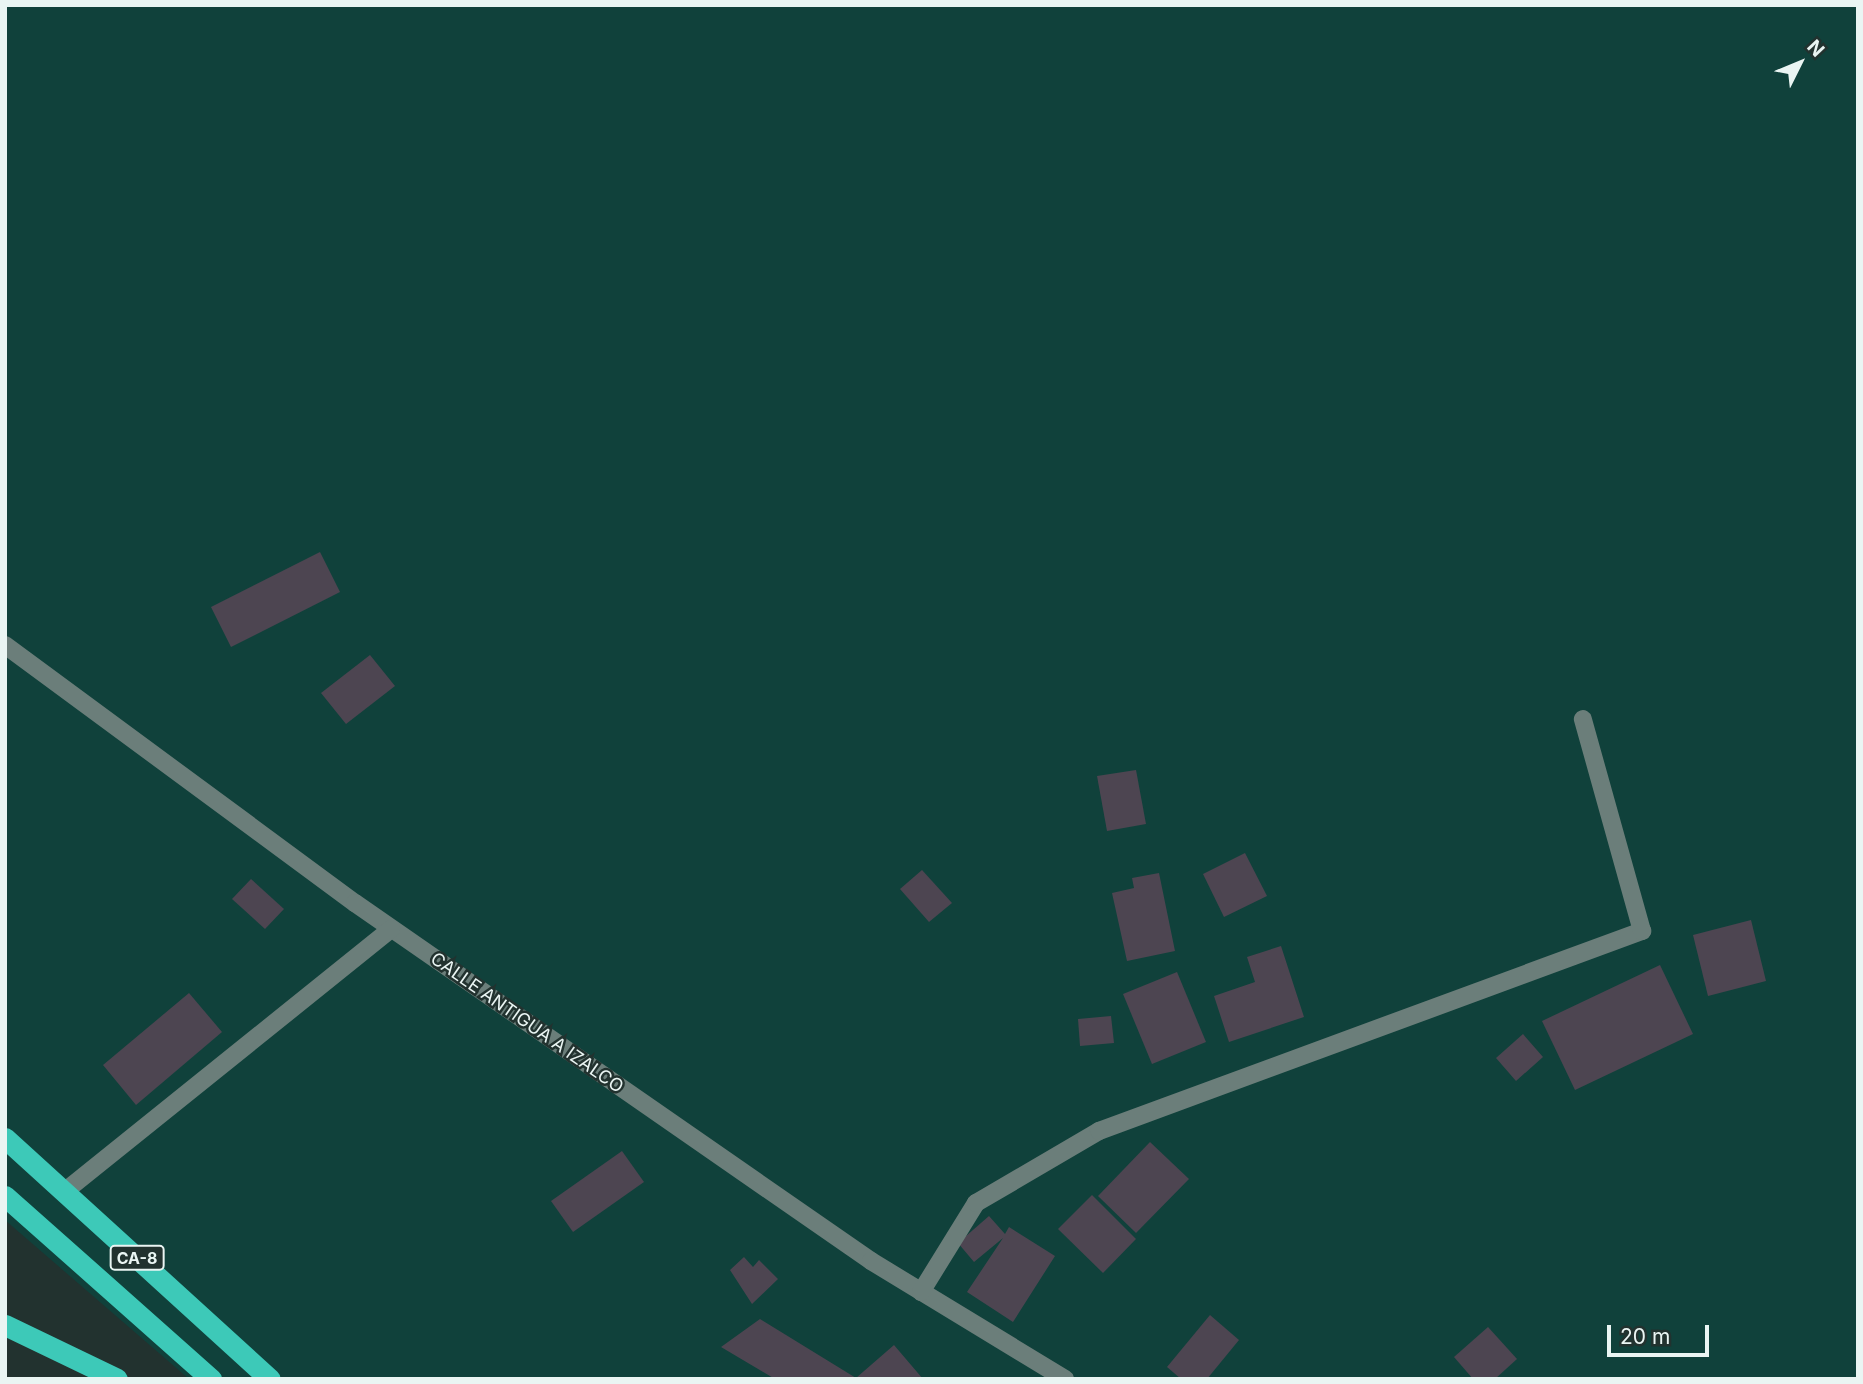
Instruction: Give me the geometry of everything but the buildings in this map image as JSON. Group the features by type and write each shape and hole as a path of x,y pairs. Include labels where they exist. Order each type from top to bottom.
{"highway":[{"name":"CA-8","path":"5,1138 270,1379"},
{"name":"CA-8","path":"5,1196 211,1379"},
{"path":"5,1325 117,1379"}],"street":[{"name":"CALLE ANTIGUA A IZALCO","path":"5,645 391,929 921,1292 1065,1379"},
{"path":"921,1292 976,1203 1099,1131 1642,931 1583,719"},
{"path":"64,1192 391,929"}],"green space":[{"path":"5,5 1858,5 1858,1379 189,1379 5,1220"}]}
